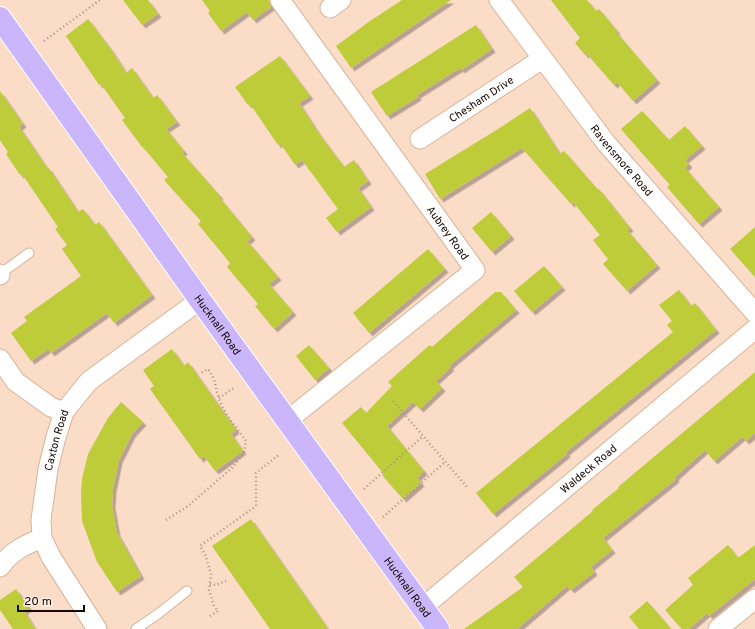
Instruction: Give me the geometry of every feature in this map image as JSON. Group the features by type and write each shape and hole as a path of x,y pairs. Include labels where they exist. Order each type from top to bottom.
{"main road":[{"name":"Hucknall Road","path":"0,18 200,300 288,420 346,504 438,629"}],"street":[{"name":"Aubrey Road","path":"280,0 475,270 288,420"},
{"name":"Ravensmore Road","path":"499,0 606,143 755,313"},
{"name":"Chesham Drive","path":"420,139 542,59"},
{"name":"Caxton Road","path":"97,629 51,557 42,538 41,520 48,469 56,437 64,412 89,381 200,300"},
{"name":"Waldeck Road","path":"422,608 755,329"},
{"path":"0,360 16,382 51,407 64,412"},
{"path":"0,567 21,547 42,538"},
{"path":"718,629 755,599"}],"lane":[{"path":"0,274 29,253"},
{"path":"136,629 187,591"}],"path":[{"path":"26,55 100,0"},
{"path":"166,520 188,506 208,489 232,468 244,453 246,441 224,408 219,398 216,382 213,376 208,368 201,373"},
{"path":"393,401 467,487"},
{"path":"346,504 423,436"},
{"path":"210,616 218,612 214,606 209,590 211,574 205,554 200,546 256,506 256,473 280,454"},
{"path":"366,531 445,462"},
{"path":"210,584 216,585 226,581"}],"building":[{"path":"123,0 148,0 158,14 142,25"},
{"path":"202,0 269,0 271,7 253,20 247,12 221,31 208,13 210,11"},
{"path":"402,0 451,0 351,68 336,46"},
{"path":"551,0 587,0 596,11 599,9 617,31 616,32 657,80 633,101 617,82 614,85 587,54 585,55 575,43 580,38"},
{"path":"88,19 112,51 126,73 132,68 153,98 157,95 177,122 166,129 184,151 182,153 220,196 219,197 252,237 247,241 278,277 269,284 293,312 274,329 255,306 258,304 227,267 230,263 198,224 201,221 164,180 168,177 142,147 122,120 125,118 101,84 99,85 66,36"},
{"path":"476,25 492,49 461,70 460,68 417,95 418,97 387,116 371,92"},
{"path":"280,56 310,96 299,103 319,134 344,167 354,160 368,181 358,188 371,207 337,232 326,218 338,209 302,160 295,165 280,143 278,145 250,104 248,105 235,87"},
{"path":"0,91 23,124 19,127 78,212 83,209 95,225 99,222 152,295 114,323 107,313 51,353 48,349 31,361 11,333 27,321 24,317 81,276 62,249 67,245 55,229 58,227 22,174 20,175 6,154 8,152 0,140"},
{"path":"530,108 560,154 564,151 598,190 599,189 630,228 627,230 657,265 627,291 603,264 608,259 593,240 600,235 573,202 571,204 522,148 440,199 425,174"},
{"path":"642,111 669,140 685,126 702,146 685,160 689,164 685,168 719,207 699,224 667,187 670,185 621,129"},
{"path":"491,212 511,236 492,252 472,228"},
{"path":"755,227 755,277 730,249"},
{"path":"428,249 445,269 369,333 353,313"},
{"path":"544,266 562,287 532,312 514,291"},
{"path":"679,290 691,306 695,303 716,330 566,452 567,454 493,514 476,493 673,332 667,325 672,321 659,305"},
{"path":"495,292 501,292 516,310 449,366 451,367 436,381 442,388 420,409 413,402 387,426 424,471 417,478 421,483 403,499 382,475 384,474 342,423 361,407 366,413 392,386 388,382 430,345 432,347"},
{"path":"309,345 329,368 315,380 296,356"},
{"path":"172,349 184,366 188,362 236,430 231,434 243,451 215,471 204,456 200,459 150,389 154,386 143,370"},
{"path":"755,372 755,433 746,441 742,437 714,461 705,450 675,477 676,479 603,538 612,550 591,567 594,572 571,590 567,586 517,629 464,629 523,587 514,577"},
{"path":"121,402 143,422 132,434 119,460 113,489 112,505 117,533 141,576 117,592 97,562 82,521 81,494 82,479 88,454 108,418"},
{"path":"251,519 328,629 270,629 212,546"},
{"path":"728,545 738,558 755,545 755,579 709,616 707,613 689,629 682,629 665,610 693,585 688,578"},
{"path":"16,589 29,608 24,611 35,629 13,629 0,610 0,600"},
{"path":"647,601 671,629 639,629 629,617"}]}
